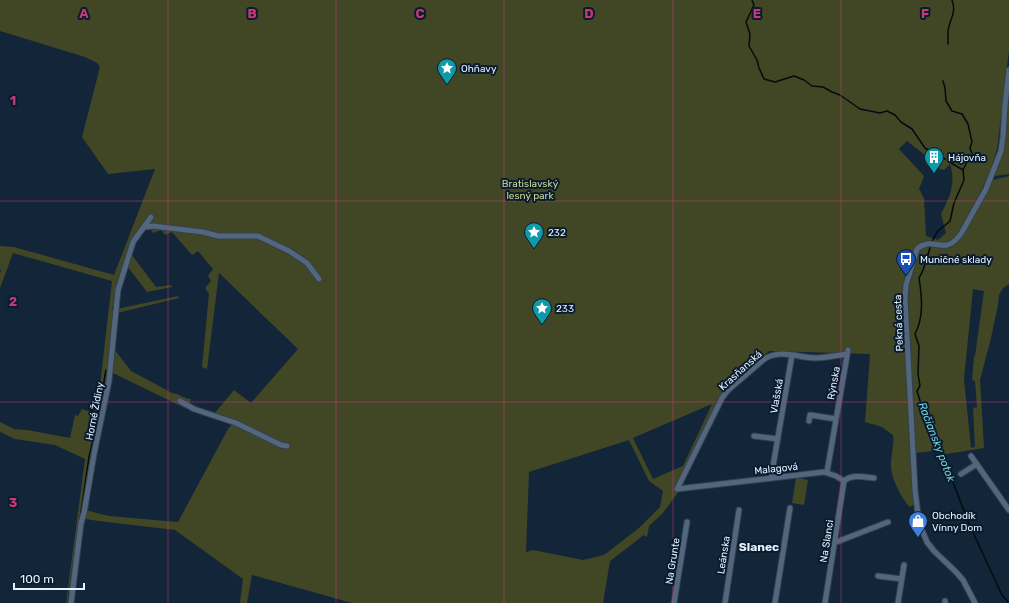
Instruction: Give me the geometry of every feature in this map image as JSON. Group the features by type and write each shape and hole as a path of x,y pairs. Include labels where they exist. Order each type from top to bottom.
{"street":[{"name":"Pekná cesta","path":"976,603 963,580 927,542 921,531 917,516 905,303 906,285 917,249 929,244 947,246 953,243 959,237 990,178 1002,145 1009,70"},
{"name":"Horné Židiny","path":"70,603 81,523 109,381 118,290 133,242 151,218"},
{"path":"145,227 153,226 189,230 218,236 258,236 289,251 307,263 319,279"},
{"name":"Krasňanská","path":"676,489 726,393 767,357 776,354 816,358 848,352"},
{"name":"Rýnska","path":"827,472 848,352"},
{"name":"Vlašská","path":"771,478 792,355"},
{"path":"180,401 194,409 236,423 281,445 287,446"},
{"path":"809,421 810,415 836,419"},
{"path":"754,436 778,440"},
{"path":"971,456 1009,510"},
{"path":"961,474 977,464"},
{"path":"827,472 844,481 849,478 860,476 874,478"},
{"name":"Malagová","path":"676,489 827,472"},
{"name":"Na Slanci","path":"825,603 844,481"},
{"path":"775,603 790,508"},
{"name":"Leánska","path":"725,603 739,510"},
{"name":"Na Grunte","path":"674,603 687,522"},
{"path":"834,543 888,522"},
{"path":"898,603 904,566"},
{"path":"878,576 902,579"}],"green space":[{"name":"Bratislavský lesný park","path":"0,0 1009,0 1009,50 997,149 989,174 956,236 951,241 937,248 950,248 958,242 993,180 1009,176 1009,284 1003,288 999,295 991,338 980,380 984,448 940,455 937,447 933,451 915,453 914,503 910,507 900,494 891,471 893,435 882,427 865,422 870,354 769,351 723,392 674,490 679,491 663,513 649,526 647,537 644,535 610,561 603,603 352,603 252,575 247,603 240,603 243,579 175,530 86,519 82,531 73,603 66,603 85,459 55,445 15,439 0,432 0,422 14,429 70,438 75,415 78,416 82,409 94,413 101,377 112,281 13,253 0,288 0,246 14,247 114,275 155,169 108,174 82,137 100,67 97,63 85,57 0,31","holes":["907,141 925,155 926,165 944,170 950,164 952,171 951,190 941,214 946,233 938,240 926,236 924,198 919,189 924,176 899,149","146,228 150,228 153,233 161,230 165,235 172,232 192,255 198,251 213,269 208,276 211,281 205,288 209,294 202,367 207,369 219,273 298,349 251,403 234,390 214,414 234,422 228,429 178,522 109,516 88,510 91,483 113,373 187,409 191,399 172,393 131,371 114,349 117,313 179,298 178,296 112,310 117,281 124,262 147,292 172,287 171,285 156,287 131,254 135,244","973,289 984,291 974,356 972,380 975,381 977,407 973,408 975,447 971,448 964,379","712,404 683,466 653,479 633,438","629,440 649,481 663,491 660,507 639,528 604,555 583,560 533,550 526,552 529,472"]},
{"path":"1009,85 1009,174 995,176 994,174 1007,105"},
{"path":"796,477 808,480 804,505 792,503"}],"waterway":[{"path":"752,0 754,5 746,22 750,34 749,46 757,60 764,79 775,82 794,76 804,80 812,86 823,87 840,95 860,109 880,113 887,111 895,115 901,122 912,129 925,148 932,152"},
{"name":"Račiansky potok","path":"948,44 948,31 954,9 952,0"},
{"name":"Račiansky potok","path":"943,81 946,101 952,111 962,114 968,124 972,142 970,148 973,156 971,160 967,162 963,170 964,180 954,203 950,221 938,231 932,241 919,278 922,307 920,321 915,334 919,346 918,374 920,386 917,391 921,404 929,417 931,432 949,472 970,526 1002,595 1009,603"},
{"path":"934,152 945,159"},
{"path":"951,163 963,170"},
{"path":"80,519 89,457 106,370"},
{"path":"68,603 74,559"}],"place":[{"name":"Ohňavy","path":"447,85"},
{"name":"Hájovňa","path":"934,174"},
{"name":"232","path":"534,249"},
{"name":"Muničné sklady","path":"906,276"},
{"name":"233","path":"542,325"},
{"name":"Obchodík Vínny Dom","path":"918,538"}],"district":[{"name":"Slanec","path":"759,547"}]}
